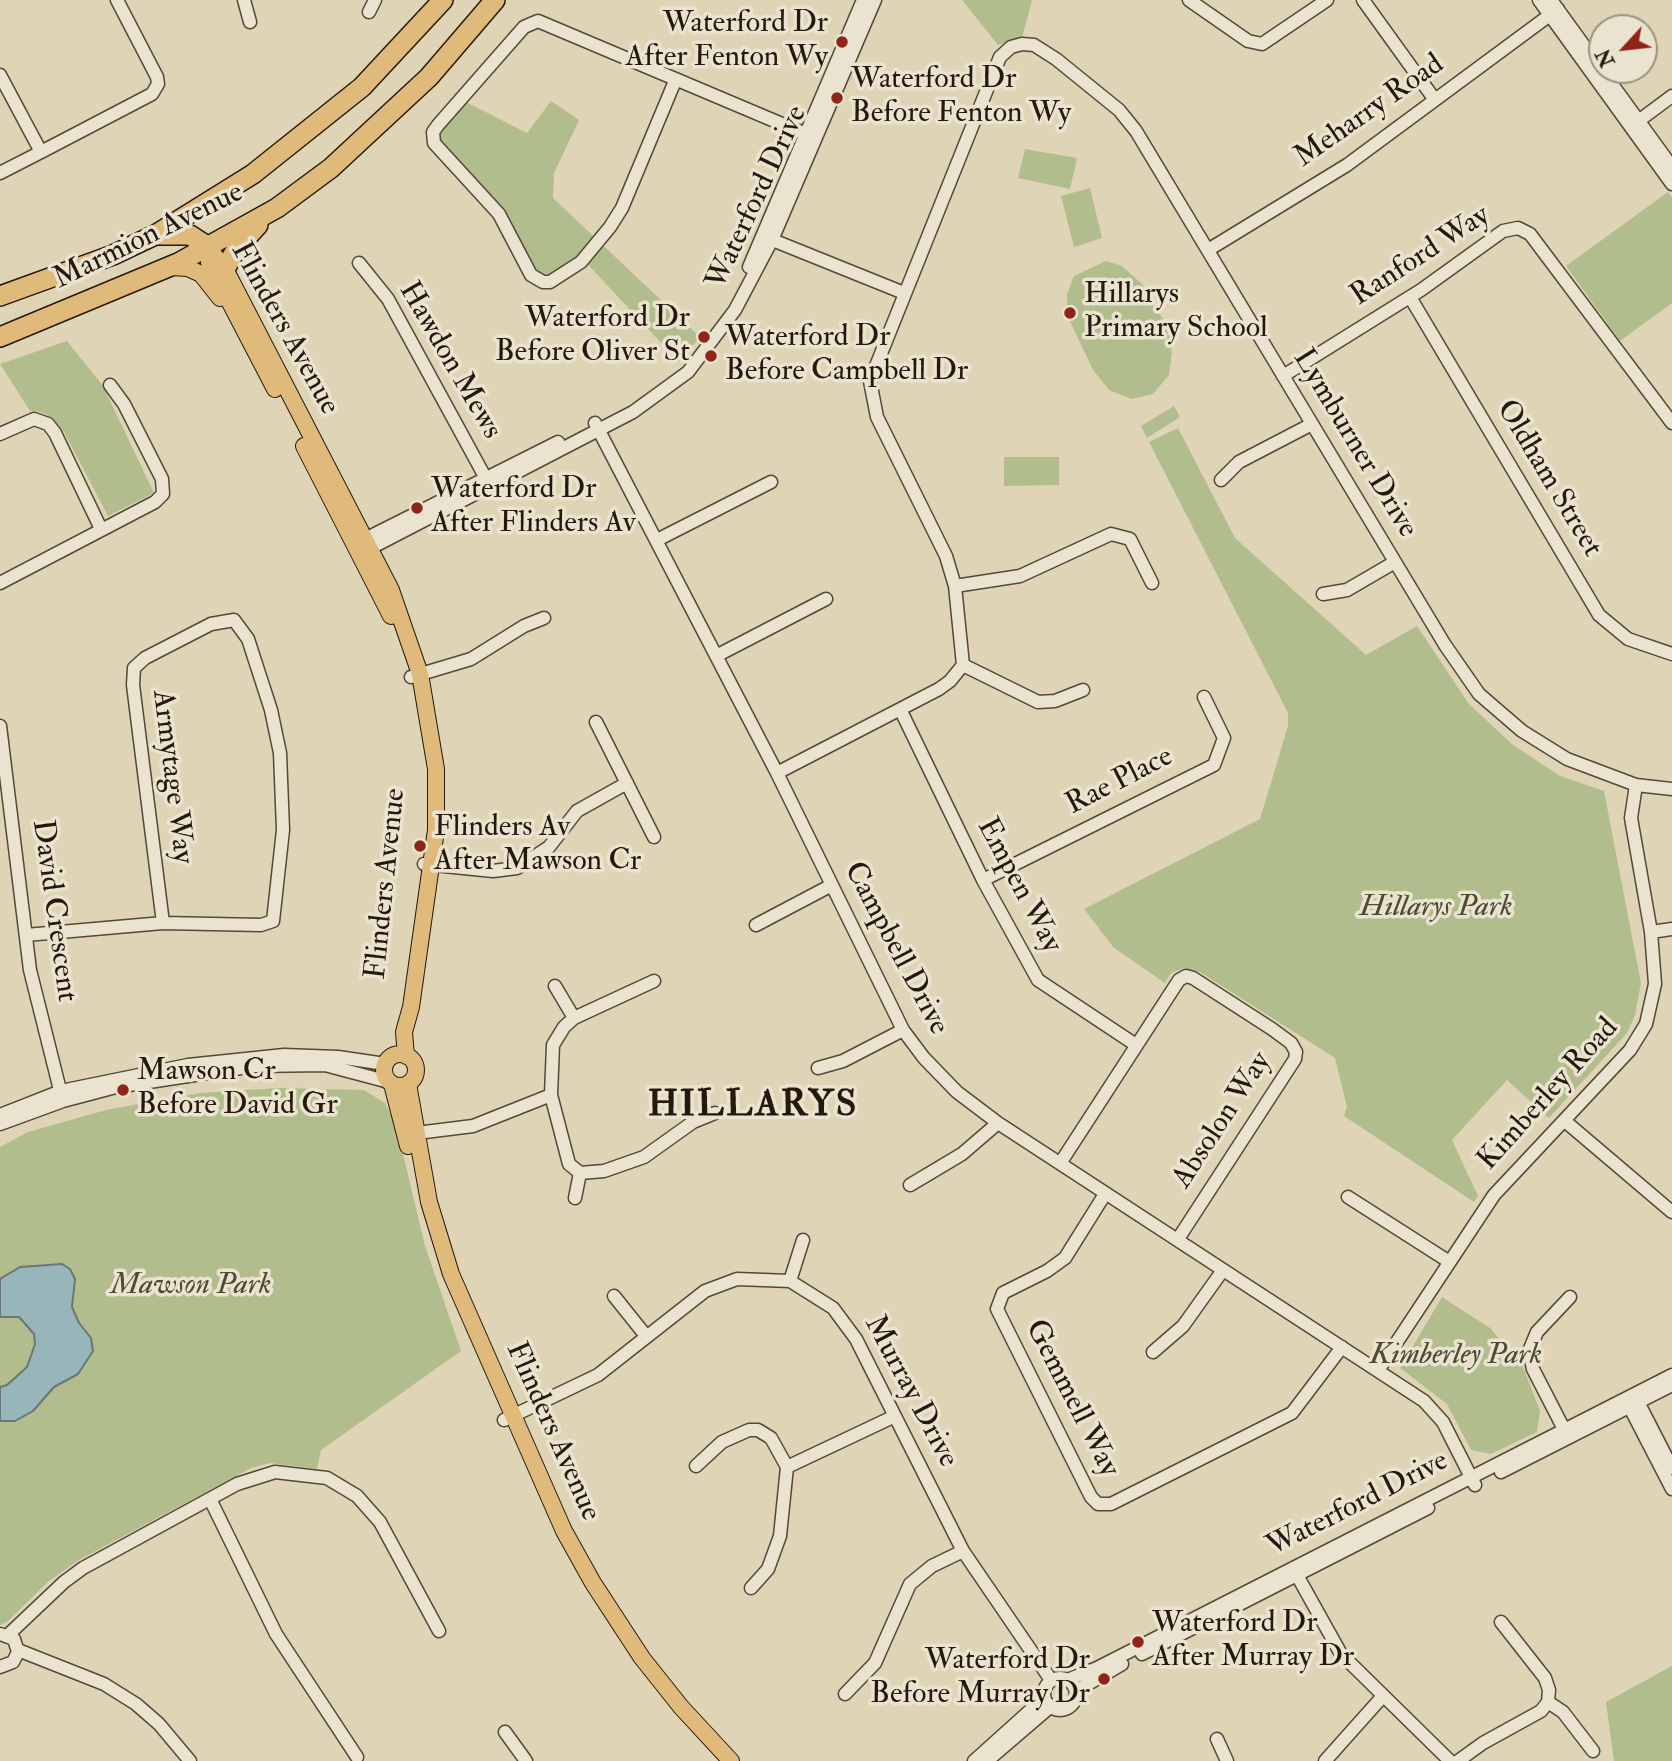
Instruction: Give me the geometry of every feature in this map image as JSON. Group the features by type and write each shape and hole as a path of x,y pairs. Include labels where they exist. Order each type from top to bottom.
{"highway":[{"name":"Marmion Avenue","path":"0,296 86,267 155,235 286,150 343,104 394,54 443,0"},
{"name":"Marmion Avenue","path":"0,337 170,267 276,208 331,168 429,77 495,0"},
{"path":"207,246 203,227 208,202"},
{"path":"225,270 244,239 276,208"},
{"path":"155,235 190,234 207,246"}],"main road":[{"name":"Flinders Avenue","path":"207,246 225,270 363,546 415,676 425,751 428,864 395,1059"},
{"name":"Flinders Avenue","path":"207,246 209,262 363,546"},
{"path":"170,267 188,268 201,274 223,302 241,336 266,371"},
{"path":"395,1059 416,1068 414,1077 396,1083 384,1073 395,1059"},
{"name":"Flinders Avenue","path":"396,1083 410,1134 431,1244 446,1289 564,1531 598,1591 656,1675 731,1761"},
{"name":"Flinders Avenue","path":"509,1418 559,1542 607,1623 660,1695 717,1761"}],"street":[{"path":"0,173 156,90 157,77 117,0"},
{"path":"244,0 250,22"},
{"path":"1189,0 1248,41 1262,44 1327,0"},
{"path":"1363,0 1435,100"},
{"path":"1539,0 1553,8 1635,123 1672,184"},
{"name":"Waterford Drive","path":"363,546 597,426 648,394 694,354 733,299 767,238 866,2"},
{"name":"Meharry Road","path":"1208,250 1347,165 1553,8"},
{"path":"675,81 622,208 581,262 550,282 543,282 531,275 499,214 434,142 433,132 438,125 524,27 538,20 675,81 811,136"},
{"name":"Lymburner Drive","path":"963,665 955,586 941,541 877,417 871,396 873,370 1000,57 1016,45 1034,45 1056,59 1119,110 1148,149 1445,645 1479,694 1522,732 1567,759 1636,785 1672,789"},
{"path":"0,75 41,152"},
{"path":"1635,123 1672,96"},
{"path":"1635,123 1672,167"},
{"name":"Ranford Way","path":"1283,376 1410,297 1503,231 1518,228 1525,230 1672,423"},
{"path":"767,238 904,293"},
{"name":"Hawdon Mews","path":"359,263 388,299 488,483"},
{"name":"Oldham Street","path":"1410,297 1599,615 1628,639 1672,654"},
{"path":"0,583 155,502 165,489 124,404 110,385"},
{"path":"0,434 34,419 48,424 55,433 101,529"},
{"path":"1221,480 1239,462 1312,424"},
{"name":"Campbell Drive","path":"597,426 777,773 830,886 903,1030 940,1076 998,1123 1379,1369 1438,1414 1473,1481"},
{"path":"657,540 771,482"},
{"path":"955,586 1020,576 1111,534 1130,539 1152,583"},
{"path":"1323,594 1347,590 1395,562"},
{"path":"716,656 826,600"},
{"path":"415,676 471,659 544,618"},
{"name":"Armytage Way","path":"26,935 163,923 261,925 273,921 283,830 280,753 271,710 248,639 234,620 211,624 145,658 134,668 133,685 163,923"},
{"path":"777,773 901,711 950,681 963,665 1038,702 1055,701 1083,690"},
{"name":"Rae Place","path":"983,880 1214,765 1224,738 1204,697"},
{"name":"Empen Way","path":"901,711 983,880 1038,980 1136,1045"},
{"path":"596,722 654,836"},
{"name":"David Crescent","path":"0,726 6,799 39,1013 62,1096"},
{"path":"428,864 493,871 517,868 549,847 577,811 627,783"},
{"name":"Kimberley Road","path":"1379,1369 1494,1195 1566,1122 1630,1050 1646,1024 1655,994 1650,932 1631,818 1636,785"},
{"path":"756,925 830,886"},
{"path":"1650,932 1672,929"},
{"name":"Absolon Way","path":"1061,1163 1179,980 1186,976 1193,978 1272,1029 1291,1043 1296,1052 1295,1059 1178,1239"},
{"path":"654,981 574,1018 557,1035 553,1045 551,1095 569,1164 580,1173 604,1171 644,1157 700,1118 715,1113"},
{"path":"555,986 574,1018"},
{"path":"818,1068 843,1061 903,1030"},
{"path":"0,1115 132,1074 256,1057 395,1059"},
{"path":"0,1124 62,1096 254,1066 325,1065 396,1083"},
{"path":"410,1134 482,1124 551,1095"},
{"path":"1566,1122 1672,1212"},
{"path":"911,1185 962,1154 998,1123"},
{"path":"575,1198 580,1173"},
{"name":"Gemmell Way","path":"1105,1194 1065,1258 1047,1271 1003,1293 997,1310 1091,1497 1098,1504 1111,1504 1292,1413 1342,1347"},
{"path":"1348,1197 1448,1261"},
{"path":"790,1281 803,1240"},
{"path":"1153,1352 1183,1326 1223,1270"},
{"name":"Murray Drive","path":"509,1418 598,1375 692,1299 722,1284 755,1278 790,1281 819,1297 844,1321 963,1551 1051,1680"},
{"path":"614,1296 646,1336"},
{"path":"1566,1434 1533,1369 1529,1351 1537,1332 1570,1297"},
{"name":"Waterford Drive","path":"1632,1401 1672,1375"},
{"name":"Waterford Drive","path":"1067,1680 1097,1668 1295,1571 1632,1401 1672,1385"},
{"path":"1632,1401 1672,1468"},
{"path":"1632,1401 1672,1489"},
{"path":"788,1467 895,1416"},
{"path":"696,1466 722,1442 749,1430 758,1430 771,1438 788,1467 780,1536 768,1569 751,1588"},
{"path":"190,1761 159,1724 136,1704 104,1684 43,1662 7,1653 21,1623 64,1582 83,1568 237,1484 275,1472 313,1475 342,1485 358,1496 380,1522 439,1632"},
{"path":"210,1499 276,1633 358,1757"},
{"path":"845,1694 875,1663 910,1584 926,1570 963,1551"},
{"path":"1295,1571 1335,1646 1450,1761"},
{"name":"Waterford Drive","path":"1076,1691 1295,1571"},
{"path":"1458,1761 1483,1743 1541,1711 1548,1702 1549,1690 1545,1678 1502,1622"},
{"path":"1051,1680 1067,1680 1076,1691 1075,1700 1069,1708 1062,1710 1047,1702 1045,1688 1051,1680"},
{"path":"1325,1761 1383,1696"},
{"path":"974,1761 1047,1702"},
{"path":"987,1761 1047,1702"},
{"path":"1548,1702 1563,1712 1593,1751"},
{"path":"505,1732 526,1761"},
{"path":"1217,1739 1227,1761"}],"green space":[{"path":"962,0 1032,0 1022,38 998,45"},
{"path":"460,99 527,133 551,101 579,120 554,173 553,198 700,337 679,362 579,255 564,272 542,275 525,264 502,209 433,137"},
{"path":"1025,149 1077,158 1070,189 1018,178"},
{"path":"1090,188 1102,238 1074,247 1061,196"},
{"path":"1668,192 1672,198 1672,303 1620,341 1566,266"},
{"path":"1106,261 1122,266 1142,284 1169,330 1172,352 1169,375 1153,394 1132,399 1109,390 1093,370 1067,315 1067,294 1074,276"},
{"path":"67,341 103,386 154,493 108,516 64,432 52,418 41,412 30,411 0,364"},
{"path":"1174,406 1180,417 1147,438 1141,426"},
{"name":"Hillarys Park","path":"1178,428 1235,538 1366,655 1417,626 1469,704 1513,745 1560,776 1604,791 1641,983 1635,1015 1627,1033 1549,1118 1507,1080 1452,1140 1478,1196 1474,1202 1344,1116 1347,1107 1335,1058 1200,972 1184,968 1171,973 1165,983 1114,948 1084,909 1260,819 1288,726 1288,713 1149,442"},
{"path":"1004,457 1059,457 1059,485 1004,486"},
{"name":"Mawson Park","path":"278,1088 364,1090 385,1103 396,1125 425,1246 461,1351 321,1450 317,1469 270,1463 251,1468 79,1560 49,1581 7,1622 0,1625 0,1147 28,1132 106,1110 200,1093"},
{"name":"Kimberley Park","path":"1442,1297 1490,1328 1509,1350 1519,1356 1540,1411 1537,1432 1491,1454 1471,1450 1447,1404 1400,1368"},
{"path":"1672,1666 1672,1761 1614,1761 1606,1702"}],"water":[{"path":"62,1264 70,1269 75,1279 72,1307 79,1323 91,1338 93,1351 78,1374 54,1387 33,1411 15,1421 0,1421 0,1387 7,1385 27,1367 35,1344 34,1334 19,1317 0,1317 0,1279 20,1267"}],"place":[{"name":"Waterford Dr After Fenton Wy","path":"842,42"},
{"name":"Waterford Dr Before Fenton Wy","path":"837,98"},
{"name":"Hillarys Primary School","path":"1070,313"},
{"name":"Waterford Dr Before Oliver St","path":"704,337"},
{"name":"Waterford Dr Before Campbell Dr","path":"711,356"},
{"name":"Waterford Dr After Flinders Av","path":"417,508"},
{"name":"Flinders Av After Mawson Cr","path":"420,846"},
{"name":"Mawson Cr Before David Gr","path":"123,1090"},
{"name":"Waterford Dr After Murray Dr","path":"1138,1642"},
{"name":"Waterford Dr Before Murray Dr","path":"1104,1679"}],"district":[{"name":"HILLARYS","path":"753,1107"}]}
